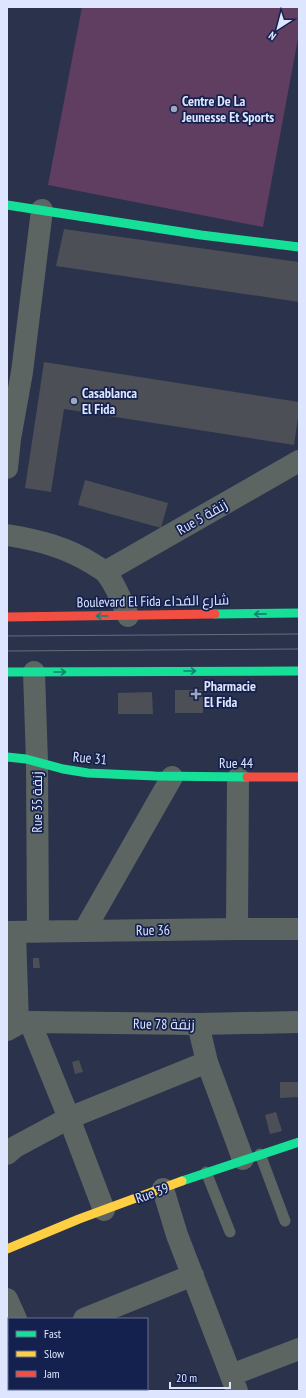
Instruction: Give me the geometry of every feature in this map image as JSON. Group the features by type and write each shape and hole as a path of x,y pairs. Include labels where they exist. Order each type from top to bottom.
{"street":[{"path":"7,205 201,235 299,247"},
{"path":"7,468 15,372 42,210"},
{"name":"Rue 5 زنقة","path":"105,572 299,461"},
{"path":"7,532 7,535 42,541 88,561 105,572 121,599 128,616"},
{"name":"Boulevard El Fida شارع الفداء","path":"7,616 128,616 299,613"},
{"path":"7,672 299,671"},
{"name":"Rue 35 زنقة","path":"34,672 37,762 38,932"},
{"name":"Rue 31","path":"7,757 82,772 172,777"},
{"path":"84,931 172,777"},
{"name":"Rue 44","path":"172,777 299,777"},
{"path":"237,929 238,778"},
{"name":"Rue 36","path":"11,932 299,929"},
{"path":"11,932 18,1025 69,1118 104,1210"},
{"name":"Rue 78 زنقة","path":"18,1025 299,1022"},
{"path":"198,1024 207,1062 252,1157"},
{"path":"10,1146 69,1118 207,1062"},
{"name":"Rue 39","path":"10,1243 163,1189 206,1172 299,1142"},
{"path":"163,1189 177,1235 234,1383 299,1349"},
{"path":"97,1317 193,1276"},
{"path":"7,1299 16,1318"}],"lane":[{"path":"252,1157 285,1221"},
{"path":"206,1172 230,1232"}],"shaded area":[{"name":"Centre De La Jeunesse Et Sports","path":"82,7 299,7 299,33 263,227 48,185"}],"building":[{"path":"64,229 299,262 299,302 56,266"},
{"path":"44,362 299,402 294,445 64,409 51,492 25,488"},
{"path":"85,480 168,503 161,528 78,505"},
{"path":"175,690 203,690 203,713 175,713"},
{"path":"152,692 153,714 118,714 118,693"},
{"path":"33,958 39,958 40,968 33,968"},
{"path":"79,1060 83,1072 75,1074 72,1062"},
{"path":"280,1082 299,1082 299,1097 280,1098"},
{"path":"276,1112 282,1131 270,1134 265,1115"}],"tram line":[{"path":"7,636 299,634"},
{"path":"7,651 299,649"}],"traffic: fast":[{"path":"7,205 201,235 299,247"},
{"path":"215,614 299,613"},
{"path":"7,672 299,671"},
{"path":"7,757 26,759 63,769 88,773 155,776 247,777"},
{"path":"182,1181 299,1142"}],"traffic: slow":[{"path":"7,1249 79,1219 182,1181"}],"traffic: jam":[{"path":"7,617 215,614"},
{"path":"247,777 299,777"}],"place":[{"name":"Centre De La Jeunesse Et Sports","path":"174,109"},
{"name":"Casablanca El Fida","path":"74,401"},
{"name":"Pharmacie El Fida","path":"196,694"}]}
